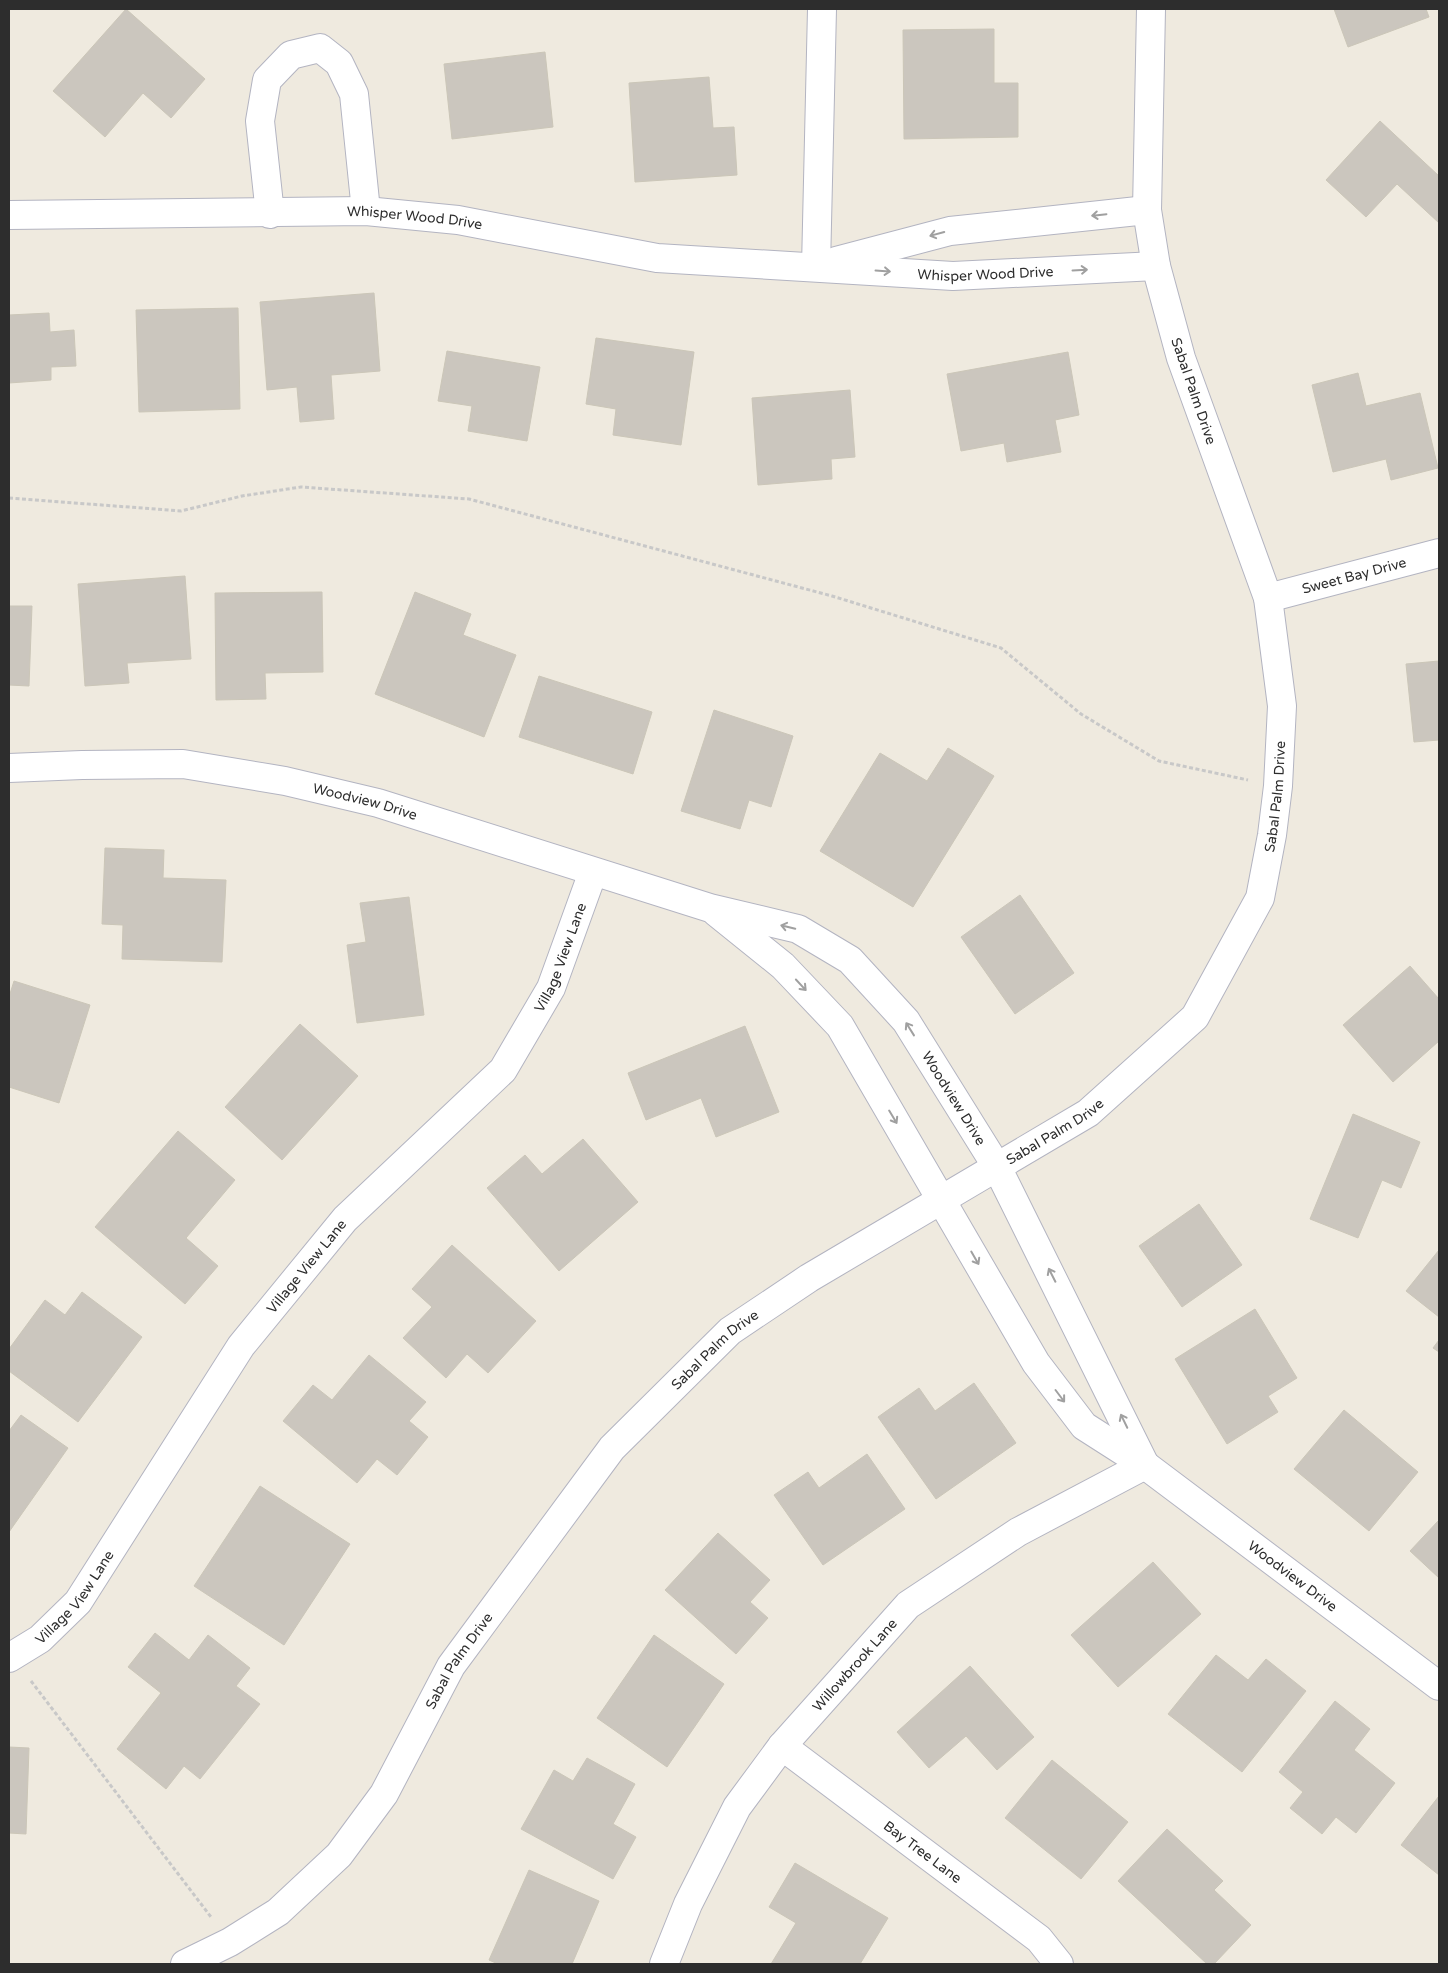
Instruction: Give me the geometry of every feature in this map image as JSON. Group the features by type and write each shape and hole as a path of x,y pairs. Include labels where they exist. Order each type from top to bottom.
{"street":[{"path":"816,267 822,9"},
{"name":"Sabal Palm Drive","path":"186,1964 230,1942 278,1912 339,1855 384,1794 451,1666 612,1448 730,1331 809,1278 1088,1113 1195,1017 1260,898 1272,835 1278,786 1282,706 1268,598 1181,358 1156,266 1147,210 1151,9"},
{"path":"270,214 260,121 267,80 291,55 320,48 339,63 354,94 366,211"},
{"name":"Whisper Wood Drive","path":"816,267 950,230 1147,210"},
{"name":"Whisper Wood Drive","path":"9,216 270,214 366,211 458,220 658,258 953,276 1156,266"},
{"name":"Sweet Bay Drive","path":"1268,598 1439,553"},
{"name":"Woodview Drive","path":"9,768 183,764 285,781 378,802 710,908 798,929 850,960 906,1021 997,1166 1145,1465"},
{"name":"Village View Lane","path":"11,1657 40,1639 78,1602 241,1346 345,1219 503,1070 551,988 594,872"},
{"name":"Woodview Drive","path":"710,908 783,966 840,1026 1036,1363 1084,1426 1145,1465 1439,1686"},
{"name":"Willowbrook Lane","path":"664,1964 688,1904 737,1807 782,1746 908,1605 1018,1532 1145,1465"},
{"name":"Bay Tree Lane","path":"782,1746 1039,1939 1059,1964"}],"path":[{"path":"9,498 180,511 242,496 301,487 469,499 832,596 1001,648 1081,714 1159,760 1278,786"},
{"path":"11,1657 230,1942"}],"building":[{"path":"126,9 205,79 171,118 143,93 105,137 53,91"},
{"path":"1334,9 1426,9 1429,17 1348,47"},
{"path":"994,29 994,83 1018,83 1018,137 904,139 903,30"},
{"path":"545,52 553,127 452,139 444,64"},
{"path":"709,77 713,128 734,127 737,175 635,182 629,83"},
{"path":"1380,121 1439,176 1439,223 1397,184 1366,217 1326,180"},
{"path":"374,293 380,371 331,375 334,419 300,422 297,387 267,390 260,302"},
{"path":"238,308 240,409 139,412 136,310"},
{"path":"49,313 50,332 74,330 76,366 51,367 51,380 9,383 9,315"},
{"path":"596,338 694,352 681,445 613,435 616,409 586,404"},
{"path":"447,351 540,367 527,441 468,431 472,406 438,401"},
{"path":"1068,352 1079,415 1055,420 1061,452 1007,462 1004,443 961,451 947,374"},
{"path":"1358,373 1366,406 1420,393 1438,468 1391,480 1386,459 1333,472 1312,385"},
{"path":"850,390 855,457 831,459 832,479 758,485 752,398"},
{"path":"185,576 191,659 127,663 129,683 85,686 78,584"},
{"path":"322,592 323,672 265,673 266,699 216,700 215,593"},
{"path":"415,592 471,614 463,635 516,655 484,737 375,694"},
{"path":"9,606 32,606 29,686 9,685"},
{"path":"1439,661 1439,740 1414,742 1406,664"},
{"path":"539,676 652,712 633,774 519,737"},
{"path":"714,710 793,736 771,807 749,800 740,829 681,811"},
{"path":"948,748 994,776 913,907 820,851 880,753 927,781"},
{"path":"105,848 164,850 163,878 226,880 222,962 122,959 123,925 102,924"},
{"path":"1020,895 1074,973 1015,1014 961,937"},
{"path":"409,897 424,1015 357,1023 347,945 366,942 360,903"},
{"path":"1410,966 1439,999 1439,1041 1393,1082 1343,1025"},
{"path":"14,981 90,1005 59,1103 9,1087 9,997"},
{"path":"300,1024 358,1076 282,1160 225,1107"},
{"path":"745,1026 779,1112 716,1137 701,1098 646,1120 628,1073"},
{"path":"1353,1114 1420,1142 1401,1188 1382,1180 1358,1238 1310,1219"},
{"path":"178,1131 235,1180 186,1238 218,1266 185,1304 95,1227"},
{"path":"583,1139 638,1202 559,1271 487,1188 525,1155 542,1174"},
{"path":"1199,1204 1242,1265 1182,1307 1139,1246"},
{"path":"452,1245 536,1321 488,1373 467,1354 446,1378 403,1338 432,1307 412,1289"},
{"path":"1439,1250 1439,1317 1406,1291"},
{"path":"82,1292 142,1337 78,1422 9,1371 9,1349 45,1300 65,1315"},
{"path":"1255,1309 1297,1378 1268,1396 1278,1412 1227,1444 1175,1359"},
{"path":"1439,1340 1439,1352 1433,1348"},
{"path":"369,1355 426,1402 409,1421 428,1437 397,1475 377,1459 357,1483 283,1421 313,1385 332,1400"},
{"path":"974,1383 1016,1443 936,1499 878,1417 919,1388 935,1411"},
{"path":"1344,1410 1418,1472 1369,1531 1294,1469"},
{"path":"21,1415 68,1448 9,1532 9,1431"},
{"path":"867,1454 905,1509 823,1565 774,1495 808,1472 819,1488"},
{"path":"260,1486 350,1544 284,1645 194,1586"},
{"path":"1439,1520 1439,1578 1410,1551"},
{"path":"718,1533 770,1580 750,1602 768,1618 736,1654 665,1590"},
{"path":"1153,1562 1201,1614 1118,1687 1071,1635"},
{"path":"155,1633 189,1660 208,1635 250,1668 236,1686 260,1704 200,1779 184,1766 166,1789 117,1749 161,1693 128,1667"},
{"path":"654,1635 724,1684 667,1767 597,1718"},
{"path":"1216,1655 1248,1680 1266,1659 1306,1691 1242,1772 1168,1714"},
{"path":"970,1666 1034,1737 997,1770 966,1736 929,1768 897,1732"},
{"path":"1335,1701 1370,1729 1354,1750 1395,1783 1356,1833 1336,1817 1322,1834 1290,1808 1303,1792 1279,1772"},
{"path":"9,1747 29,1748 26,1834 9,1833"},
{"path":"587,1758 635,1784 613,1824 636,1837 613,1879 521,1829 554,1770 573,1781"},
{"path":"1052,1760 1128,1822 1081,1879 1005,1818"},
{"path":"1439,1796 1439,1875 1401,1845"},
{"path":"1167,1829 1223,1881 1214,1890 1251,1925 1214,1964 1207,1964 1118,1881"},
{"path":"795,1863 888,1918 860,1964 771,1964 796,1923 769,1907"},
{"path":"529,1870 599,1901 572,1964 498,1964 489,1960"}]}
